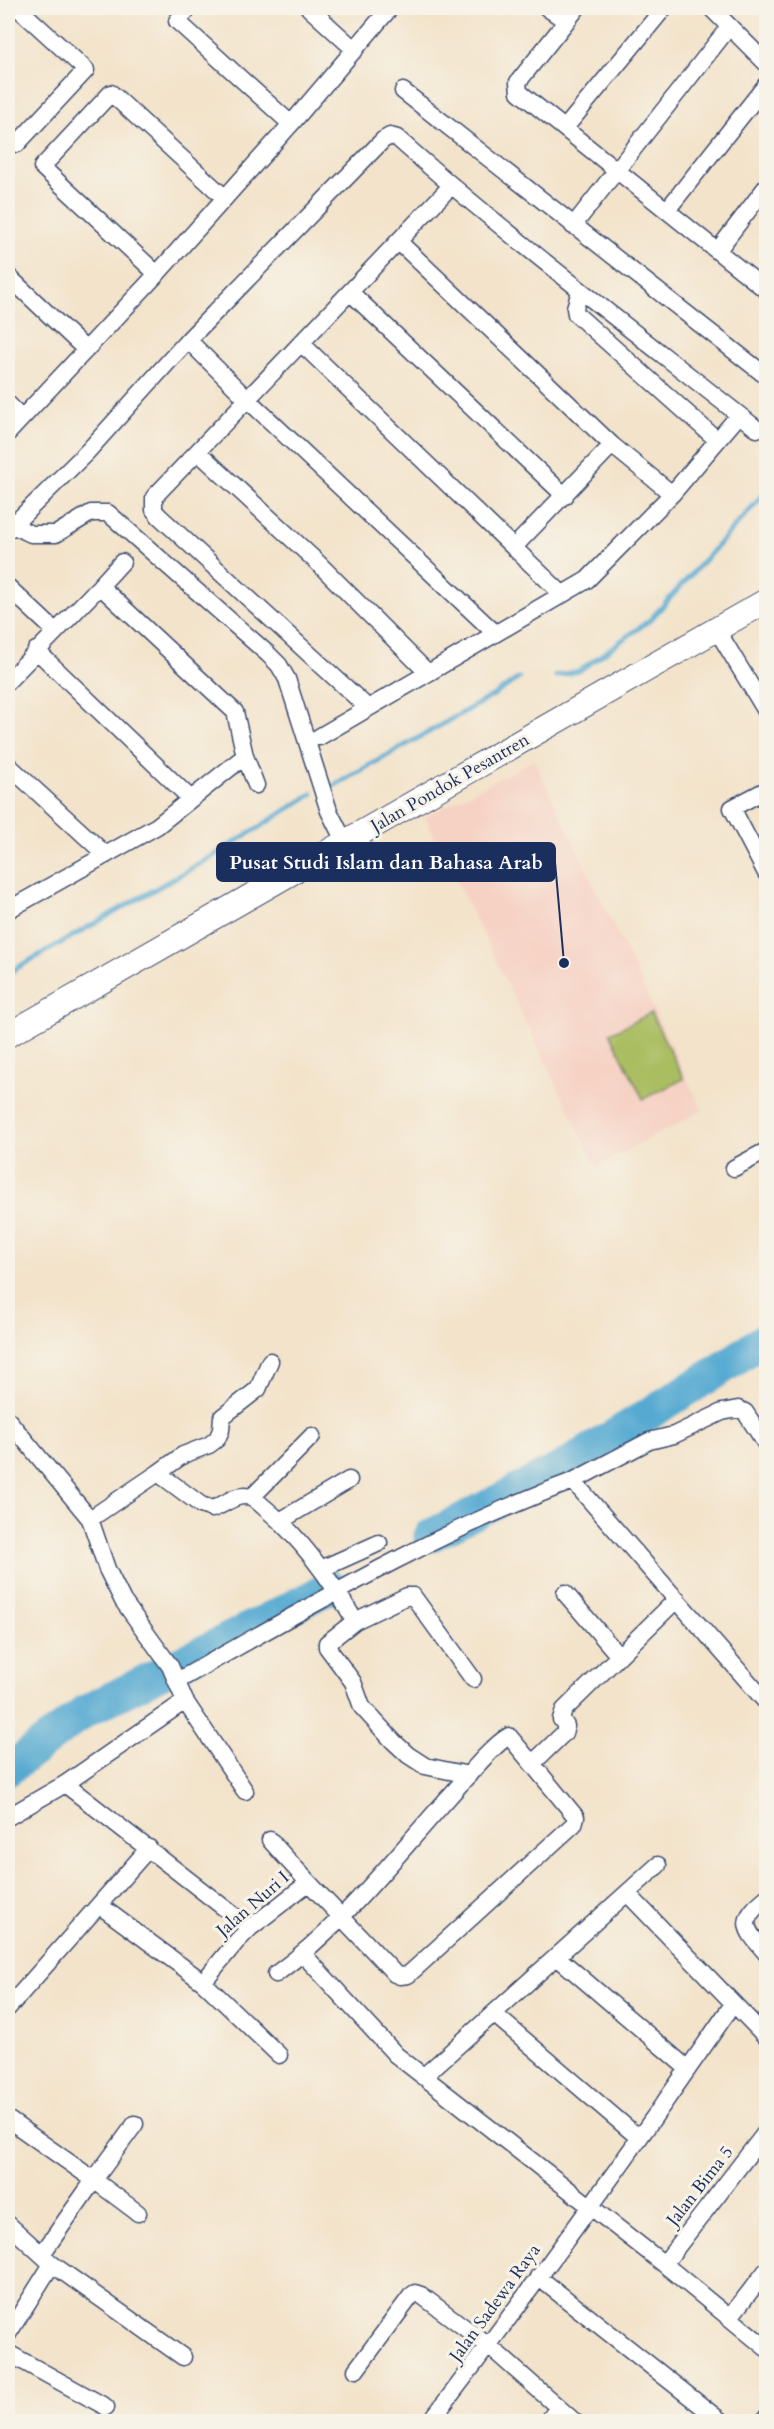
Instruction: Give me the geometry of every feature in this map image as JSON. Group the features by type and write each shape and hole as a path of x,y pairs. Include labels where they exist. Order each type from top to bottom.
{"street":[{"path":"8,135 17,144 86,70 18,8"},
{"path":"189,8 177,21 291,124"},
{"path":"309,8 355,50"},
{"path":"8,433 157,274 291,124 390,8"},
{"path":"547,8 566,21"},
{"path":"577,8 517,86 519,92 766,290"},
{"path":"565,128 664,8"},
{"path":"711,8 766,63"},
{"path":"573,226 729,27"},
{"path":"667,210 766,85"},
{"path":"403,91 766,376"},
{"path":"157,274 42,167 111,93 225,198"},
{"path":"345,843 329,811 287,679 279,664 108,513 90,513 56,534 31,534 11,522 88,451 188,340 386,138 392,136 397,138 451,186 580,291 757,429"},
{"path":"368,708 154,510 154,497 451,186"},
{"path":"718,250 766,187"},
{"path":"398,241 612,445 672,494"},
{"path":"8,276 86,349"},
{"path":"580,291 575,308 576,314 716,439"},
{"path":"351,293 565,496"},
{"path":"188,340 248,400 495,633"},
{"path":"302,344 562,594"},
{"path":"8,404 21,417"},
{"path":"319,737 587,580 672,494 716,439 739,415"},
{"path":"514,547 612,445"},
{"path":"198,453 316,561 428,673"},
{"path":"8,681 122,562"},
{"path":"100,585 235,712 245,756 256,785"},
{"path":"8,587 55,631"},
{"name":"Jalan Pondok Pesantren","path":"8,1035 766,601"},
{"path":"717,630 766,711"},
{"path":"36,650 191,799"},
{"path":"10,906 157,826 245,756"},
{"path":"8,765 106,855"},
{"path":"766,790 732,808 766,873"},
{"path":"734,1168 766,1151"},
{"path":"90,1519 183,1455 209,1445 217,1439 221,1430 222,1417 258,1389 270,1361"},
{"path":"174,1674 454,1530 573,1481 649,1441 675,1435 722,1412 738,1409 745,1412 766,1444"},
{"path":"8,1420 90,1519 107,1569 123,1601 174,1674 185,1701 245,1791"},
{"path":"252,1497 312,1436"},
{"path":"158,1473 201,1504 212,1509 233,1498 252,1497 280,1521 322,1571 355,1621"},
{"path":"280,1521 350,1480"},
{"path":"573,1481 766,1702"},
{"path":"322,1571 379,1543"},
{"path":"565,1593 619,1656"},
{"path":"469,1775 437,1769 416,1760 393,1741 362,1707 353,1682 327,1647 327,1642 355,1621 407,1596 413,1596 473,1679"},
{"path":"533,1763 564,1733 566,1729 561,1719 564,1710 677,1599"},
{"path":"8,1817 65,1784 185,1701"},
{"path":"270,1840 308,1883 341,1915 395,1974 400,1976 408,1975 576,1820 575,1814 509,1736 469,1775 341,1915 303,1954 276,1974"},
{"path":"65,1784 250,1928"},
{"path":"8,2007 149,1848"},
{"path":"423,2077 658,1865"},
{"name":"Jalan Nuri I","path":"202,1982 250,1928 308,1883"},
{"path":"627,1893 766,2037"},
{"path":"766,1898 749,1916 747,1924 748,1934 766,1953"},
{"path":"99,1905 202,1982 279,2055"},
{"path":"303,1954 396,2055 730,2317 766,2349"},
{"path":"557,1957 688,2069"},
{"name":"Jalan Sadewa Raya","path":"430,2421 489,2346 590,2207 733,2004"},
{"path":"494,2014 639,2138"},
{"path":"9,2120 138,2213"},
{"path":"8,2334 47,2259 94,2180 135,2124"},
{"name":"Jalan Bima 5","path":"663,2264 766,2132"},
{"path":"8,2223 47,2259 183,2357"},
{"path":"730,2317 766,2271"},
{"path":"538,2277 722,2421"},
{"path":"356,2370 415,2293 421,2295 489,2346 575,2421"},
{"path":"8,2353 106,2407"},
{"path":"548,2421 558,2408"}],"shaded area":[{"path":"534,760 702,1110 597,1167 425,817"}],"green space":[{"path":"651,1013 684,1079 643,1099 610,1033"}],"waterway":[{"path":"556,676 579,671 650,620 766,492"},
{"path":"328,789 494,695 519,678"},
{"path":"8,973 213,856 312,794"},
{"path":"430,1536 563,1467 721,1369 766,1338"},
{"path":"8,1770 84,1712 331,1587"}],"place":[{"name":"Pusat Studi Islam dan Bahasa Arab","path":"564,963"}]}
